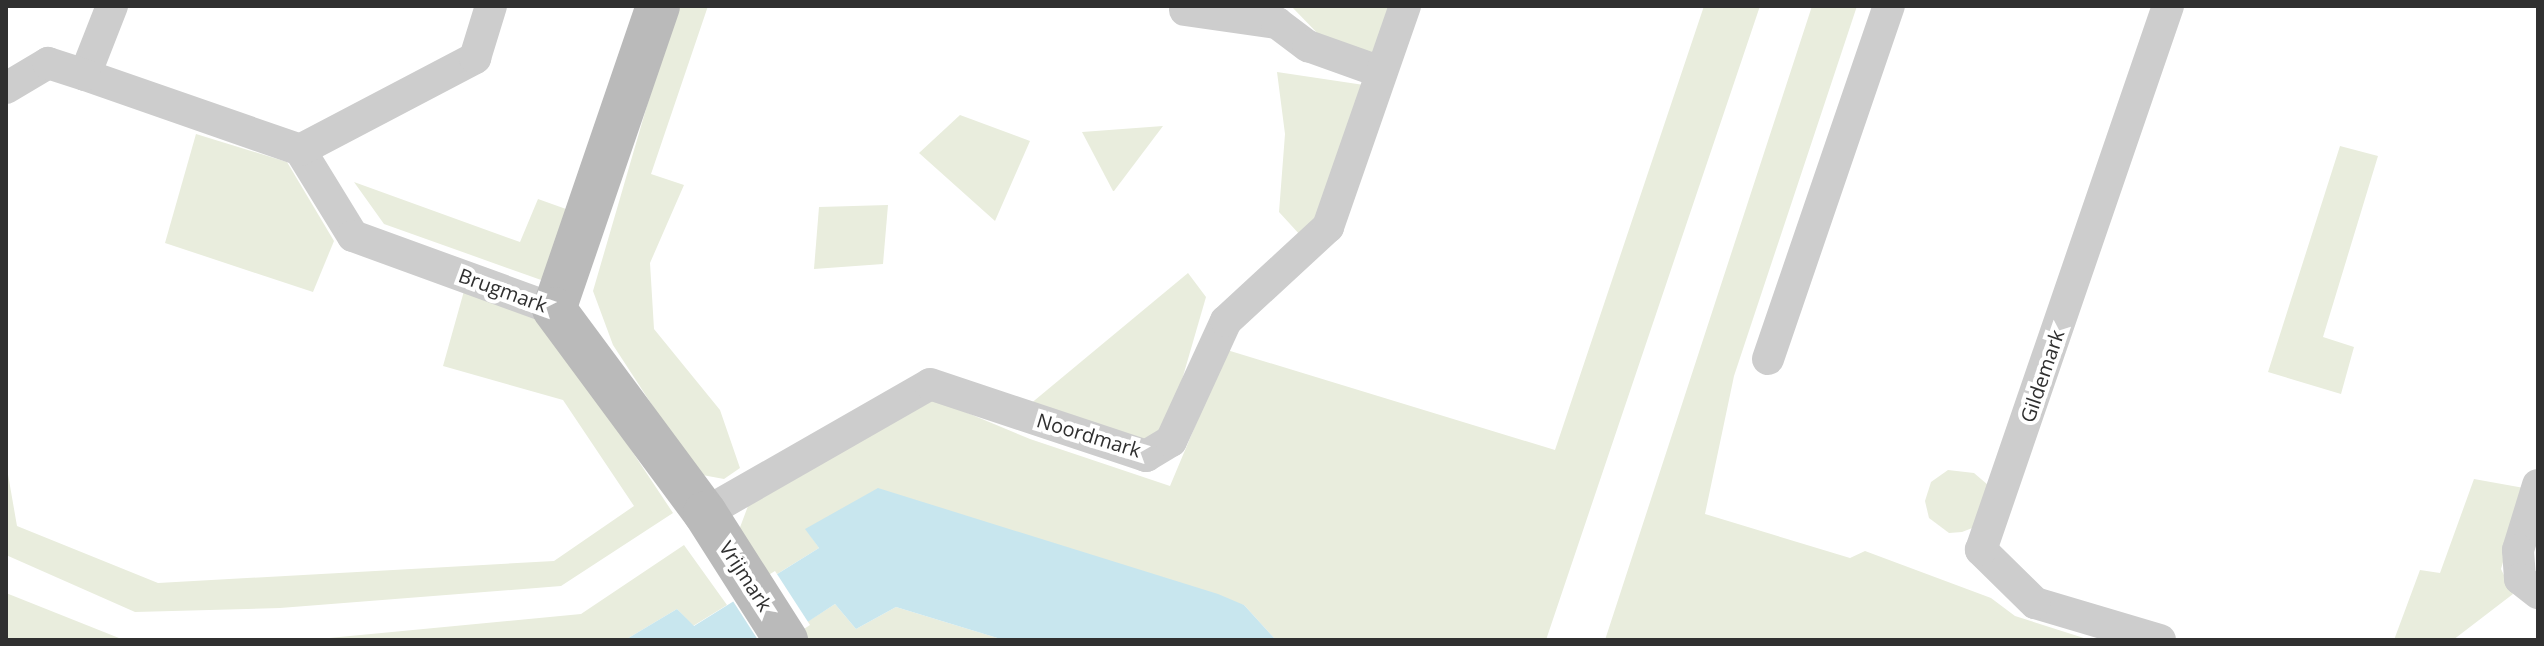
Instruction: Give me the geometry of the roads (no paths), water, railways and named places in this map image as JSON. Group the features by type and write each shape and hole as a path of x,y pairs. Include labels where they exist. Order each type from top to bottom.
{"street":[{"path":"85,75 112,6"},
{"path":"6,88 48,63 300,150 475,58 491,6"},
{"path":"554,309 658,6"},
{"name":"Noordmark","path":"705,513 930,384 1146,456 1171,441 1226,321 1328,227 1405,6"},
{"path":"1768,359 1889,6"},
{"name":"Gildemark","path":"2160,640 2035,603 1981,550 2168,6"},
{"path":"1185,10 1277,23 1308,46 1381,72"},
{"name":"Brugmark","path":"300,150 353,236 554,309 705,513"},
{"path":"2538,485 2518,550 2520,579 2538,593"},
{"name":"Vrijmark","path":"705,513 786,640"}],"water":[{"path":"878,488 1218,594 1244,605 1276,640 1004,640 896,607 856,629 835,604 780,640 625,640 677,609 694,626 819,548 805,529"}]}
